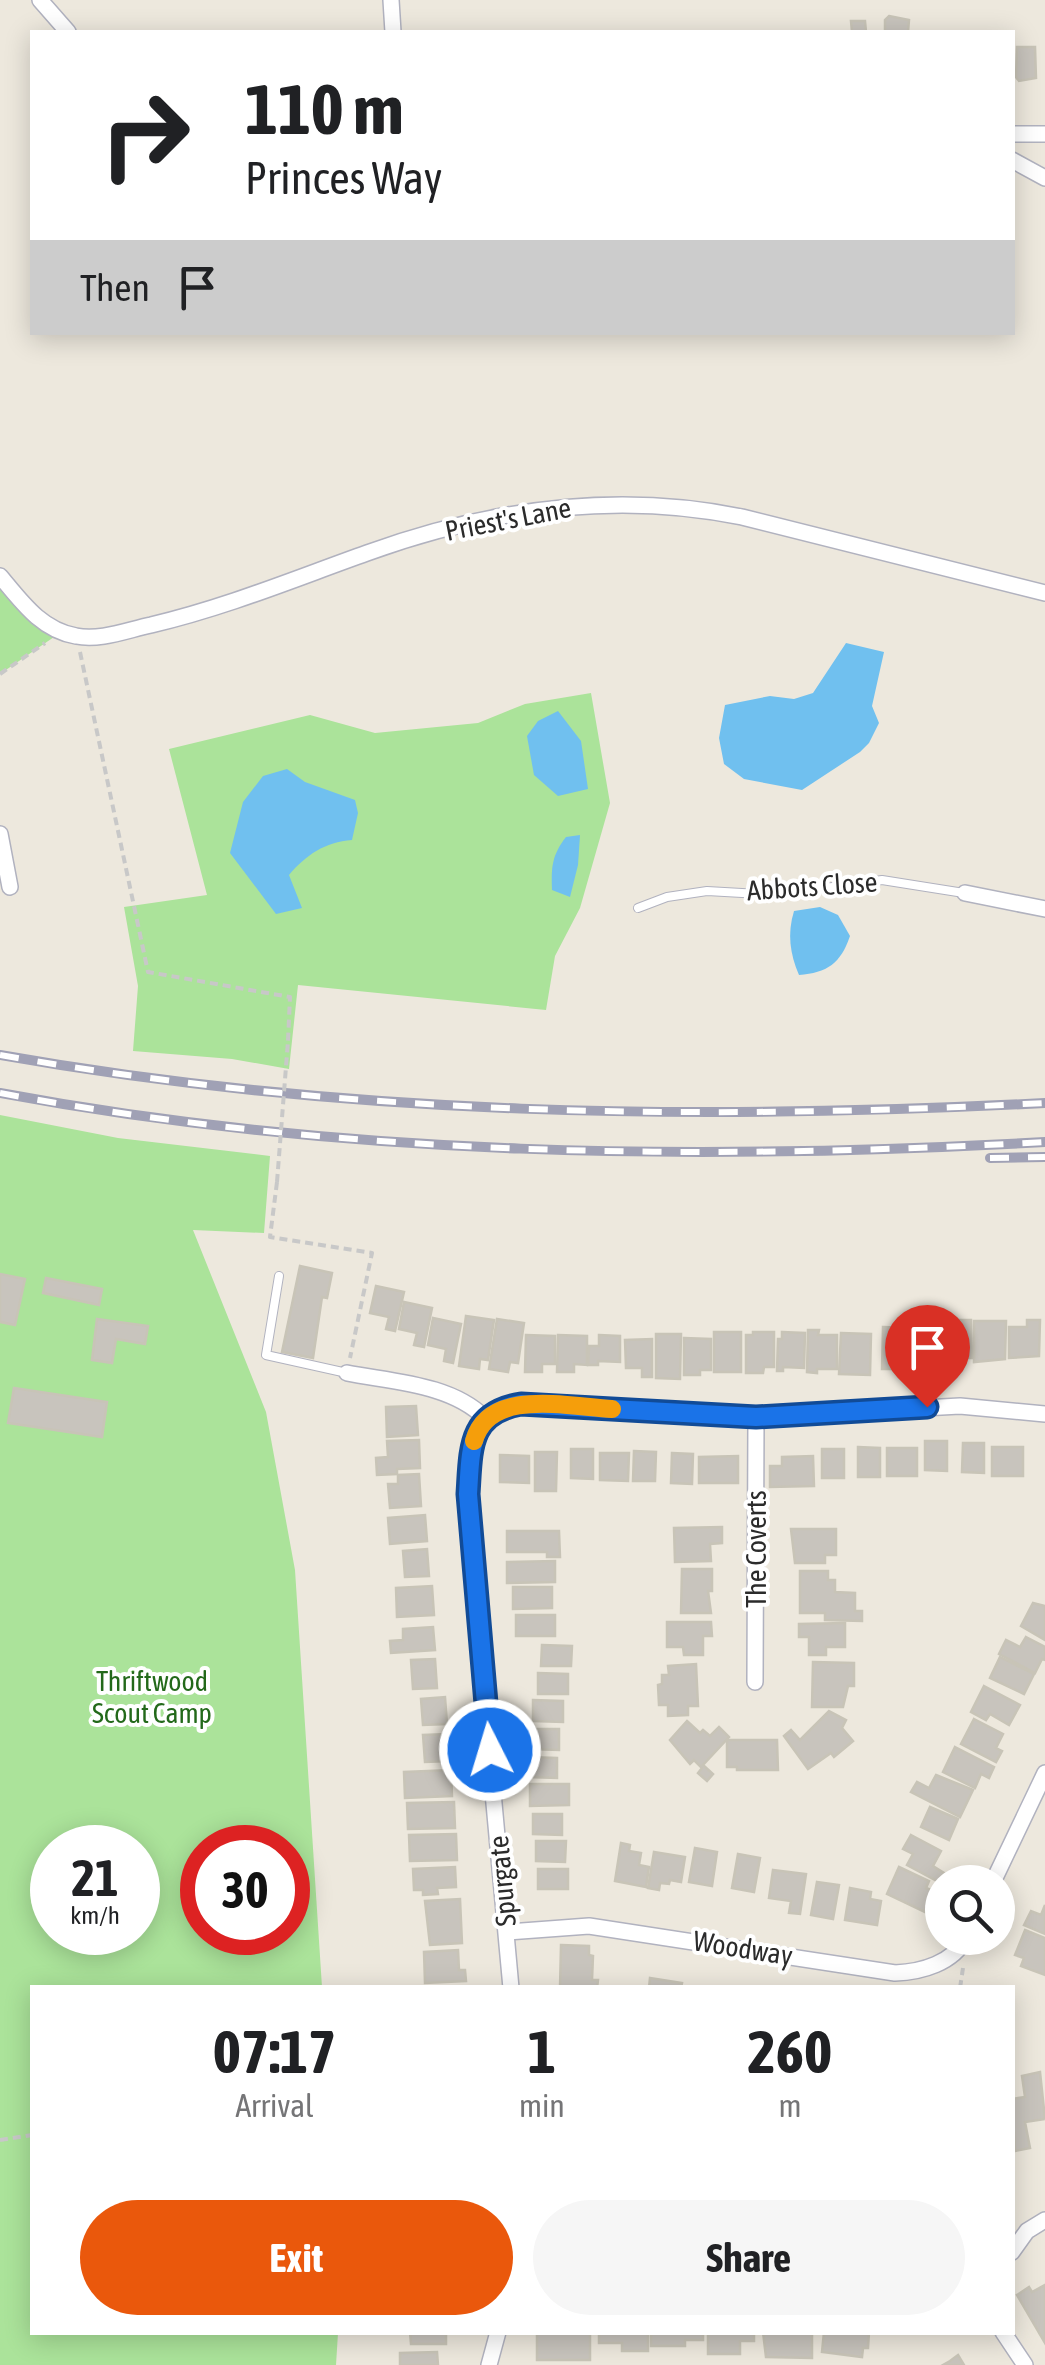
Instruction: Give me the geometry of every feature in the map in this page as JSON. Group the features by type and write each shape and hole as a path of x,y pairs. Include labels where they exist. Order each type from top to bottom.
{"street":[{"path":"40,0 66,30"},
{"path":"391,0 393,30"},
{"path":"1015,134 1045,134"},
{"path":"1015,162 1045,178"},
{"name":"Priest's Lane","path":"0,576 37,618 54,629 76,636 111,635 204,613 373,550 445,530 556,506 603,504 693,507 1045,593"},
{"path":"0,834 10,887"},
{"name":"Abbots Close","path":"965,893 1045,908"},
{"path":"347,1372 453,1395 471,1404 484,1418 500,1408 521,1404 756,1417 960,1406 1045,1414"},
{"name":"The Coverts","path":"756,1417 756,1682"},
{"name":"Spurgate","path":"484,1418 471,1453 469,1532 511,1985"},
{"path":"1001,1865 1045,1773"},
{"name":"Woodway","path":"507,1932 590,1926 896,1973 919,1972 950,1955"},
{"path":"1015,2248 1028,2231 1045,2220"},
{"path":"489,2365 497,2335"},
{"path":"1006,2335 1025,2365"}],"lane":[{"name":"Abbots Close","path":"638,908 668,897 707,891 776,895 882,880 965,893"},
{"path":"280,1276 266,1355 347,1372"}],"path":[{"path":"0,674 54,636 54,629"},
{"path":"76,636 148,972 290,996 270,1237 372,1253 347,1372"},
{"path":"0,2140 30,2135"}],"green space":[{"path":"0,576 54,637 0,674"},
{"path":"591,693 610,803 580,908 555,956 546,1010 298,985 289,1069 232,1059 133,1051 138,986 124,907 207,895 169,749 310,715 375,733 478,723 525,704"},
{"name":"Thriftwood Scout Camp","path":"0,1115 118,1138 270,1156 264,1233 193,1230 266,1412 295,1570 322,1985 30,1985 30,2335 338,2335 336,2365 0,2365"}],"water":[{"path":"846,643 884,652 872,706 879,723 860,752 802,790 744,779 724,764 719,738 725,705 770,696 794,699 813,693"},
{"path":"558,711 581,741 588,789 558,796 534,775 527,736 538,721"},
{"path":"287,769 305,782 355,800 358,813 352,840 317,851 289,875 302,908 276,914 230,853 243,802 263,776"},
{"path":"580,835 570,897 552,890 552,868 566,837"},
{"path":"820,907 838,915 850,936 832,965 799,975 790,944 794,911"}],"building":[{"path":"889,16 909,20 908,30 885,30"},
{"path":"851,21 865,21 866,30 852,30"},
{"path":"1017,47 1035,47 1036,78 1019,81 1016,77"},
{"path":"300,1266 332,1273 327,1298 322,1297 313,1358 282,1352"},
{"path":"0,1274 25,1279 15,1325 0,1322"},
{"path":"46,1278 102,1289 99,1305 43,1293"},
{"path":"376,1286 404,1292 395,1331 386,1329 389,1317 370,1313"},
{"path":"404,1302 432,1308 424,1347 414,1345 417,1333 399,1329"},
{"path":"466,1316 494,1320 488,1360 480,1359 479,1369 459,1366"},
{"path":"433,1318 461,1324 453,1363 444,1361 446,1349 428,1345"},
{"path":"97,1319 148,1326 145,1344 116,1339 112,1363 92,1360"},
{"path":"497,1319 524,1323 518,1363 510,1362 508,1372 489,1369"},
{"path":"945,1320 971,1320 972,1358 945,1358"},
{"path":"1027,1320 1040,1320 1039,1356 1009,1358 1009,1327 1027,1327"},
{"path":"974,1321 1006,1321 1005,1359 974,1362"},
{"path":"913,1325 940,1325 940,1366 914,1366"},
{"path":"883,1327 910,1328 909,1357 894,1357 894,1369 882,1369"},
{"path":"808,1330 819,1330 818,1335 837,1335 837,1369 807,1372"},
{"path":"714,1332 741,1332 741,1372 714,1372"},
{"path":"774,1332 774,1367 764,1367 763,1373 746,1373 746,1335"},
{"path":"782,1332 805,1333 804,1368 783,1367 783,1371 777,1371 778,1339 782,1339"},
{"path":"841,1333 871,1334 870,1375 839,1374"},
{"path":"656,1334 681,1334 680,1379 656,1378"},
{"path":"526,1335 555,1336 555,1364 542,1364 542,1372 525,1372"},
{"path":"558,1335 587,1336 587,1365 574,1364 574,1372 557,1372"},
{"path":"599,1335 620,1336 620,1362 598,1361 598,1365 588,1365 589,1346 599,1346"},
{"path":"684,1338 711,1339 711,1370 684,1375"},
{"path":"652,1339 652,1377 642,1377 642,1368 626,1368 625,1340"},
{"path":"14,1388 107,1402 102,1437 8,1423"},
{"path":"416,1406 418,1435 387,1437 386,1407"},
{"path":"419,1440 420,1468 377,1475 376,1458 388,1457 387,1441"},
{"path":"925,1441 947,1441 947,1471 925,1470"},
{"path":"963,1443 984,1443 984,1473 962,1472"},
{"path":"858,1447 880,1448 880,1477 858,1477"},
{"path":"992,1447 1023,1447 1023,1476 992,1476"},
{"path":"887,1448 917,1448 917,1476 887,1476"},
{"path":"571,1449 593,1449 593,1479 571,1478"},
{"path":"822,1449 844,1449 844,1478 822,1478"},
{"path":"634,1451 656,1452 655,1481 633,1481"},
{"path":"535,1452 557,1452 556,1491 535,1491"},
{"path":"600,1453 629,1453 628,1481 600,1480"},
{"path":"672,1453 693,1454 692,1484 671,1483"},
{"path":"500,1455 529,1456 529,1483 500,1482"},
{"path":"738,1456 738,1483 699,1483 699,1457"},
{"path":"813,1456 814,1486 770,1487 770,1466 782,1466 782,1457"},
{"path":"419,1474 421,1506 390,1508 388,1484 398,1484 398,1475"},
{"path":"425,1515 427,1541 390,1544 388,1518"},
{"path":"722,1527 722,1543 710,1544 711,1561 675,1562 674,1528"},
{"path":"791,1529 836,1529 836,1555 825,1555 825,1563 795,1563"},
{"path":"507,1531 559,1531 560,1557 547,1557 547,1552 507,1552"},
{"path":"427,1549 429,1576 405,1577 403,1551"},
{"path":"555,1561 555,1582 507,1583 507,1562"},
{"path":"682,1569 712,1569 712,1591 708,1591 711,1613 681,1613"},
{"path":"800,1571 828,1571 828,1580 835,1580 835,1592 855,1593 855,1611 862,1611 862,1621 825,1620 825,1613 800,1613"},
{"path":"432,1586 434,1615 397,1617 396,1588"},
{"path":"513,1587 552,1587 552,1608 513,1609"},
{"path":"1033,1603 1045,1606 1045,1640 1021,1626"},
{"path":"516,1615 555,1615 555,1636 516,1636"},
{"path":"667,1622 711,1622 712,1636 703,1636 703,1655 684,1655 683,1647 667,1647"},
{"path":"845,1623 845,1647 826,1647 826,1655 809,1655 809,1637 799,1637 799,1624"},
{"path":"433,1627 435,1650 391,1653 390,1641 403,1640 403,1629"},
{"path":"1026,1637 1045,1647 1045,1660 1035,1673 999,1654 1006,1640 1020,1647"},
{"path":"542,1645 572,1646 571,1666 541,1666"},
{"path":"1000,1657 1034,1674 1024,1694 990,1678"},
{"path":"435,1659 437,1688 413,1689 411,1660"},
{"path":"813,1662 854,1663 854,1686 848,1686 843,1707 812,1707"},
{"path":"696,1664 698,1706 688,1706 688,1715 668,1716 668,1705 659,1705 662,1675 669,1675 668,1666"},
{"path":"538,1673 568,1674 568,1694 538,1694"},
{"path":"984,1686 1020,1705 1009,1725 990,1714 986,1720 971,1712"},
{"path":"445,1697 447,1724 423,1725 421,1699"},
{"path":"533,1700 563,1701 563,1722 533,1721"},
{"path":"829,1711 846,1720 842,1728 853,1741 834,1757 831,1753 808,1769 784,1736 791,1730 800,1740"},
{"path":"974,1719 1003,1734 996,1748 1002,1751 996,1762 961,1744"},
{"path":"687,1721 700,1733 703,1730 710,1736 719,1727 729,1737 703,1765 713,1774 707,1781 698,1773 702,1768 694,1760 690,1764 670,1740"},
{"path":"529,1729 559,1729 559,1750 529,1749"},
{"path":"447,1734 449,1761 425,1762 423,1735"},
{"path":"727,1740 777,1740 778,1770 727,1767"},
{"path":"955,1747 994,1767 989,1778 981,1774 975,1788 943,1772"},
{"path":"527,1757 557,1758 557,1778 527,1777"},
{"path":"451,1770 452,1796 405,1798 404,1772"},
{"path":"936,1775 973,1790 960,1817 911,1792 917,1782 929,1788"},
{"path":"530,1784 569,1784 569,1805 530,1806"},
{"path":"454,1802 455,1828 408,1829 407,1803"},
{"path":"930,1807 958,1819 949,1840 921,1827"},
{"path":"533,1814 562,1814 562,1835 533,1834"},
{"path":"456,1834 457,1860 410,1861 409,1835"},
{"path":"911,1835 941,1851 934,1865 925,1865 925,1875 907,1865 913,1854 903,1849"},
{"path":"536,1841 566,1841 565,1862 536,1861"},
{"path":"621,1843 630,1845 629,1851 641,1853 639,1865 649,1867 646,1887 615,1881"},
{"path":"695,1848 717,1852 712,1886 689,1882"},
{"path":"654,1852 685,1857 681,1882 660,1883 659,1890 648,1888"},
{"path":"738,1854 760,1858 754,1892 732,1888"},
{"path":"455,1867 456,1887 437,1888 438,1894 423,1895 423,1890 414,1890 413,1869"},
{"path":"899,1867 925,1879 925,1912 887,1894"},
{"path":"538,1869 568,1869 568,1889 538,1889"},
{"path":"773,1870 806,1874 800,1914 789,1913 791,1901 769,1898"},
{"path":"817,1882 839,1885 833,1919 811,1915"},
{"path":"850,1888 871,1892 870,1899 881,1901 877,1925 845,1920"},
{"path":"460,1899 462,1943 430,1945 425,1901"},
{"path":"1045,1905 1045,1934 1024,1925 1031,1911 1041,1915"},
{"path":"1025,1930 1045,1938 1045,1975 1021,1966 1024,1958 1015,1955"},
{"path":"561,1945 589,1946 589,1955 593,1956 592,1980 598,1980 597,1985 560,1985"},
{"path":"458,1950 459,1970 465,1970 466,1981 425,1983 424,1952"},
{"path":"650,1978 682,1983 682,1985 649,1985"},
{"path":"1040,2072 1045,2119 1025,2122 1030,2148 1015,2151 1015,2099 1025,2097 1022,2076"},
{"path":"1045,2285 1045,2343 1017,2295 1029,2287 1032,2292"},
{"path":"410,2335 446,2335 446,2344 411,2344"},
{"path":"537,2335 590,2335 590,2360 537,2360"},
{"path":"599,2335 648,2335 648,2351 622,2351 622,2343 599,2343"},
{"path":"651,2335 703,2335 703,2340 685,2340 685,2346 651,2346"},
{"path":"708,2335 754,2335 754,2341 740,2341 740,2354 708,2354"},
{"path":"763,2335 812,2335 812,2358 766,2357"},
{"path":"824,2335 869,2335 868,2348 863,2348 862,2357 822,2352"},
{"path":"437,2352 438,2365 400,2365 400,2353"},
{"path":"958,2355 964,2365 943,2365 950,2361"}],"railway":[{"path":"0,1055 260,1091 521,1109 783,1112 1045,1103"},
{"path":"0,1093 259,1130 521,1149 783,1151 1045,1142"},
{"path":"990,1158 1045,1157"}],"slow traffic":[{"path":"474,1441 484,1418 500,1408 521,1404 612,1409"}],"route":[{"path":"490,1750 468,1494 471,1453 484,1418 500,1408 521,1404 756,1417 927,1407"}]}
